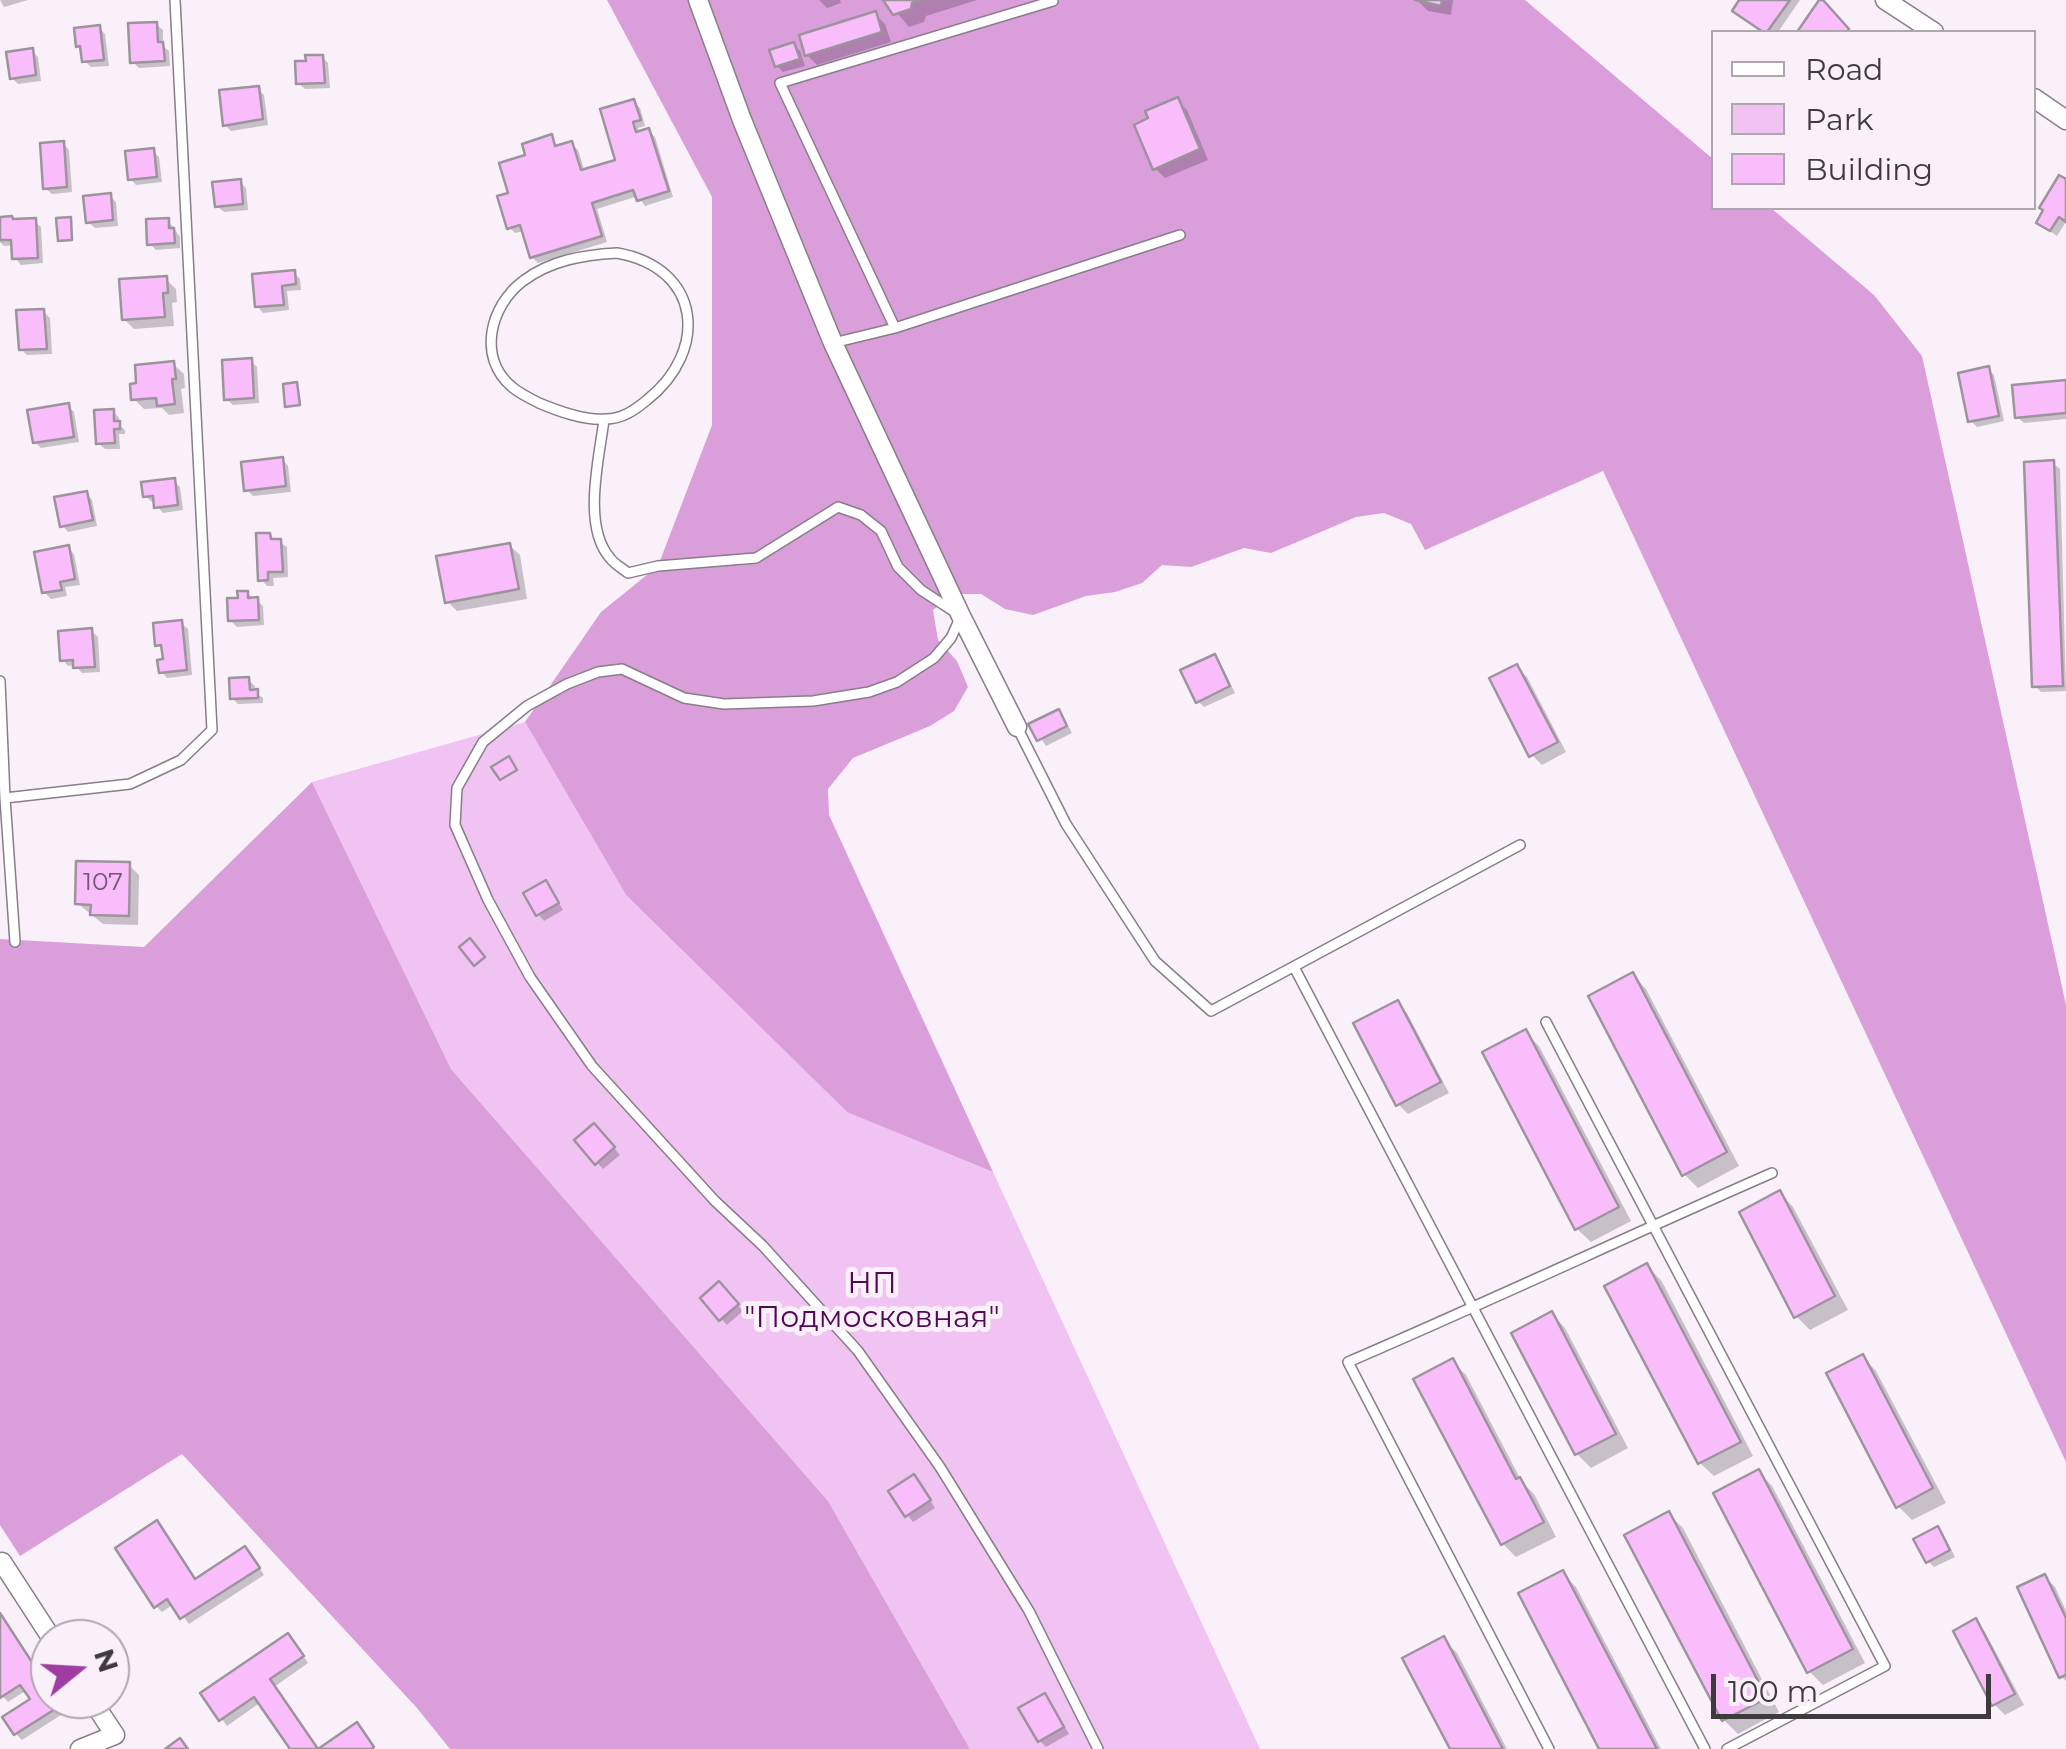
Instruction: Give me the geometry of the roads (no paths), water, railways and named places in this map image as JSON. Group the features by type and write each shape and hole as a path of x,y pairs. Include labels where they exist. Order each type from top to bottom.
{"street":[{"path":"698,0 742,120 833,343 961,616 1018,727"},
{"path":"1885,0 1931,30"},
{"path":"2036,99 2066,120"},
{"path":"2,1562 39,1619"},
{"path":"80,1749 115,1735 105,1719"}],"lane":[{"path":"5,798 130,784 181,760 212,730 175,0"},
{"path":"895,328 780,83 1053,0"},
{"path":"833,343 895,328 1180,235"},
{"path":"617,253 639,257 672,280 684,298 687,335 679,359 652,396 623,416 604,420 567,413 512,387 492,353 491,332 506,297 524,280 566,259 617,253"},
{"path":"604,420 594,498 596,534 609,558 628,573 658,566 756,558 838,507 862,514 880,531 898,567 920,590 961,616 951,638 934,658 898,682 870,692 813,701 724,704 684,698 622,670 598,672 568,684 527,706 482,742 457,788 455,825 488,900 530,978 592,1066 858,1351 940,1467 1029,1611 1098,1749"},
{"path":"0,682 15,942"},
{"path":"1018,727 1066,824 1155,961 1211,1011 1520,845"},
{"path":"1294,967 1704,1749"},
{"path":"1546,1022 1886,1666 1727,1749"},
{"path":"1549,1749 1348,1362 1772,1173"}],"park label":[{"name":"НП \"Подмосковная\"","path":"872,1301"}]}
